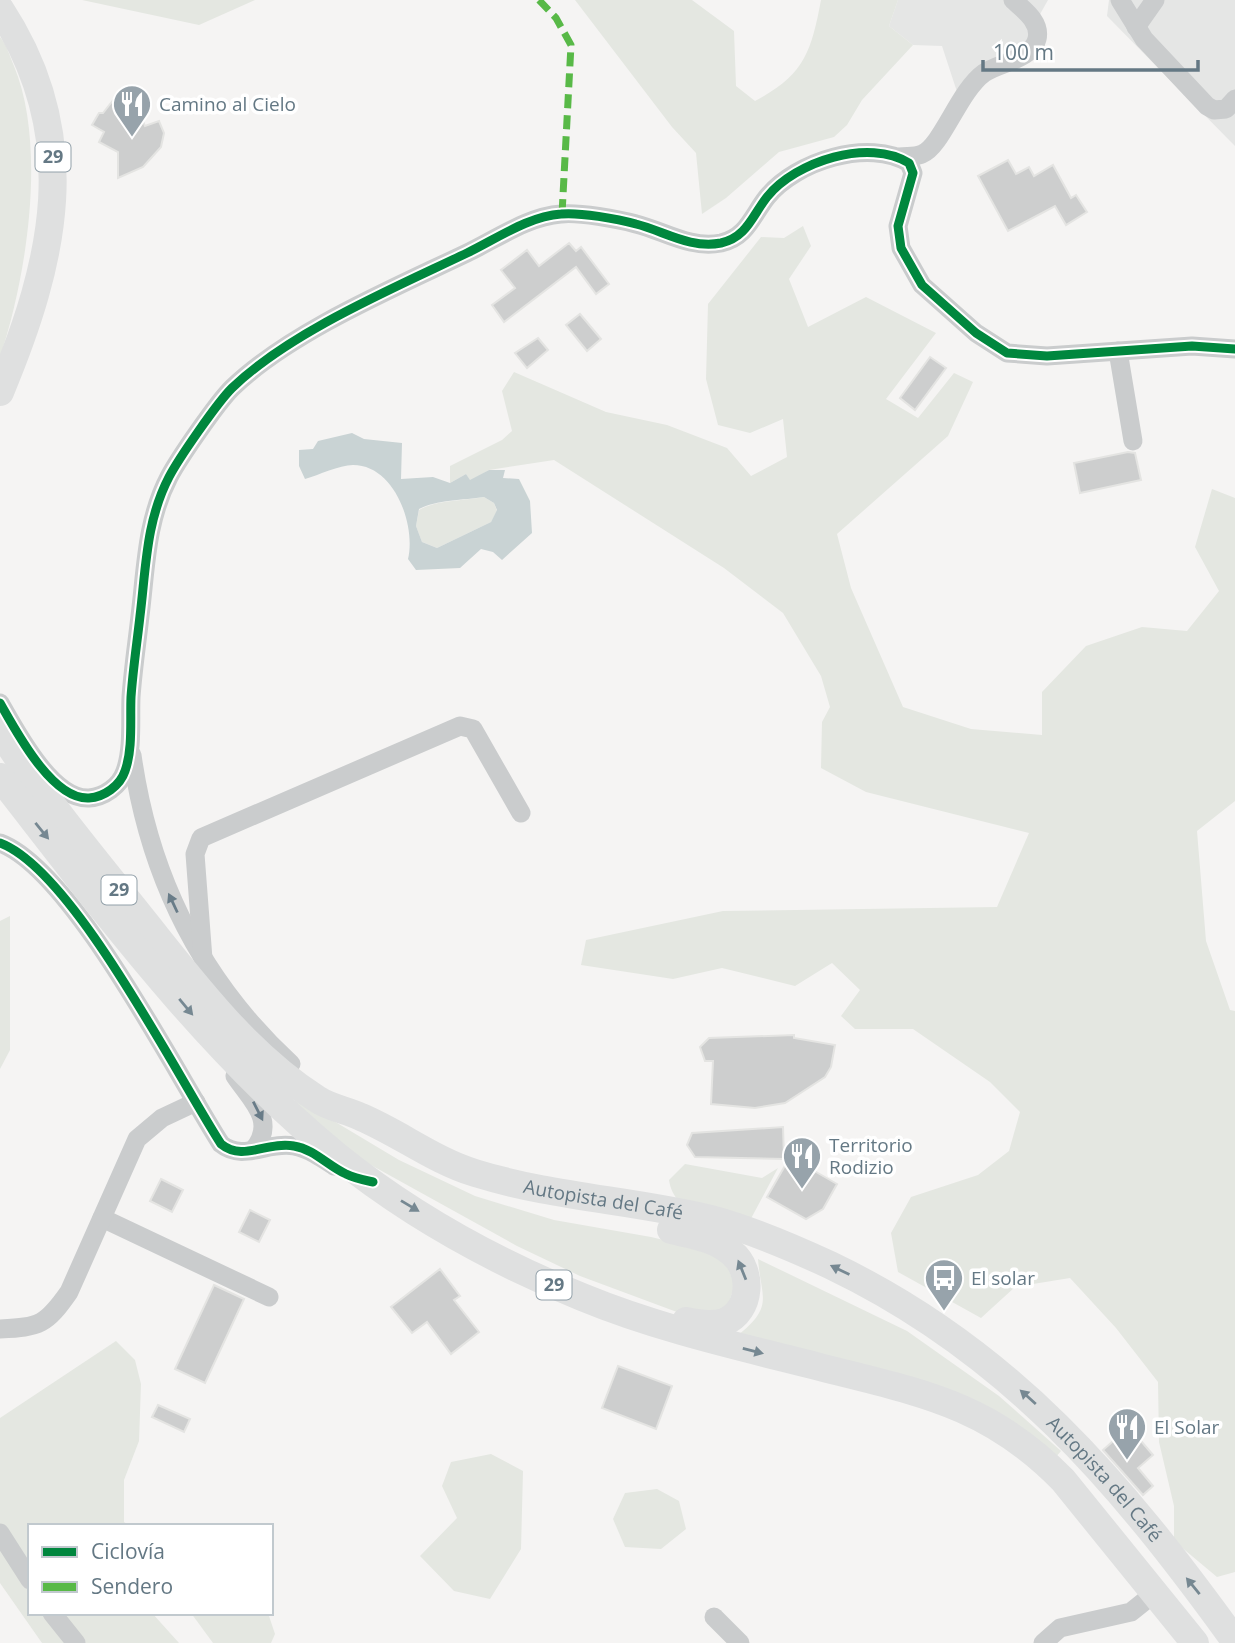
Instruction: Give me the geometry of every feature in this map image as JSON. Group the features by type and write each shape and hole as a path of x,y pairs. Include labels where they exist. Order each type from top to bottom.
{"highway":[{"name":"29","path":"0,9 31,68 46,117 53,156 54,207 47,256 0,392"},
{"path":"0,28 20,70 35,132 38,206 26,283 29,313"},
{"name":"Autopista del Café","path":"0,732 114,884 246,1041 321,1102 361,1116 428,1156 475,1173 554,1192 683,1213 740,1228 809,1255 909,1306 982,1356 1073,1439 1235,1640"},
{"name":"Autopista del Café","path":"0,777 209,1033 309,1132 373,1182 486,1252 553,1285 636,1317 704,1338 932,1396 979,1415 1021,1440 1040,1457 1156,1592 1195,1643"},
{"path":"475,1173 510,1201 706,1238 735,1254 742,1266 747,1289 740,1310 732,1317 724,1322 700,1324 611,1297 520,1258 486,1252"}],"street":[{"path":"900,157 922,154 937,142 956,104 983,74 1032,49 1038,37 1037,23 1013,0"},
{"path":"1120,0 1136,27 1207,106 1214,110 1226,109 1235,100"},
{"path":"1136,27 1155,0"},
{"path":"0,703 43,770 61,789 78,797 100,796 119,782 128,756 145,552 153,519 169,476 230,390 273,354 374,298 527,223 562,214 635,223 698,244 723,243 747,230 768,195 792,176 822,161 859,153 890,153 909,163 913,173 898,226 901,247 922,285 967,325 1007,353 1046,356 1192,346 1235,349"},
{"path":"1118,351 1132,441"},
{"path":"130,719 136,779 145,827 169,895 203,959 232,1000 273,1047 310,1080 361,1116"},
{"path":"203,959 195,854 201,838 460,726 473,729 521,813"},
{"path":"0,843 16,849 31,861 86,925 221,1144 236,1153 269,1145 295,1146 347,1175 373,1182"},
{"path":"209,1033 261,1113 264,1133 254,1149"},
{"path":"0,1329 33,1328 54,1314 69,1292 137,1139 162,1118 196,1102"},
{"path":"102,1218 269,1297"},
{"path":"0,1533 28,1577"},
{"path":"1043,1643 1060,1628 1132,1612 1156,1592"},
{"path":"54,1615 76,1643"},
{"path":"714,1618 740,1643"}],"shaded area":[{"path":"82,0 255,0 199,25"},
{"path":"575,0 692,0 734,31 736,86 755,101 785,82 803,61 821,0 898,0 889,26 913,45 862,100 847,125 834,137 779,152 726,198 702,214 696,153 672,127"},
{"path":"898,0 1048,0 1039,16 1039,37 960,101 942,46 913,45 889,26"},
{"path":"1109,0 1235,0 1235,146 1107,16"},
{"path":"0,37 14,66 24,98 30,134 31,172 25,250 10,325 0,357"},
{"path":"803,226 811,246 789,279 808,327 866,297 936,333 886,399 918,418 954,373 973,382 948,436 837,534 851,588 903,707 971,729 1042,735 1042,692 1086,646 1142,627 1187,631 1219,591 1195,547 1212,489 1235,498 1235,801 1197,831 1206,941 1230,1010 1235,1011 1235,1572 1217,1577 1174,1541 1174,1506 1159,1442 1158,1382 1116,1328 1070,1278 1015,1287 981,1318 898,1272 891,1233 911,1197 978,1175 1009,1151 1020,1112 990,1082 913,1029 855,1029 841,1016 860,990 832,963 795,986 722,968 673,979 581,965 586,940 723,911 997,907 1029,833 866,792 821,768 822,722 830,707 821,676 783,613 724,568 554,460 489,470 470,481 466,474 450,483 450,466 502,440 512,431 502,391 514,372 606,412 667,425 727,448 751,476 787,457 783,419 750,433 718,425 706,379 708,304 761,237 784,238"},
{"path":"352,433 364,439 402,443 401,479 433,477 450,483 466,474 470,480 489,470 505,470 503,478 519,479 530,501 532,533 502,560 493,552 481,549 460,568 416,570 408,559 409,530 405,515 391,486 380,475 368,468 347,465 305,479 299,466 299,450 313,449 318,441","holes":["484,497 494,503 497,510 491,522 437,548 422,542 416,526 419,509 442,502"]},
{"path":"484,497 494,503 497,511 491,522 437,548 422,542 416,526 419,510 442,503"},
{"path":"10,916 10,1050 0,1069 0,921"},
{"path":"297,1099 399,1160 475,1196 554,1220 651,1237 719,1253 738,1274 726,1312 693,1318 580,1276 517,1246 342,1149 289,1106"},
{"path":"685,1164 762,1178 778,1168 747,1226 699,1214 679,1201 669,1180"},
{"path":"758,1259 907,1331 999,1396 1061,1451 1055,1458 736,1337 761,1309 763,1293"},
{"path":"116,1341 135,1360 141,1384 139,1441 124,1480 124,1522 126,1524 28,1524 28,1615 154,1615 179,1643 42,1643 0,1583 0,1418"},
{"path":"491,1454 523,1471 521,1549 490,1599 454,1591 420,1556 457,1518 442,1486 451,1462"},
{"path":"657,1489 679,1501 686,1529 661,1549 625,1547 613,1519 625,1493"},
{"path":"192,1615 269,1615 275,1634 271,1643 213,1643"}],"building":[{"name":"Camino al Cielo","path":"124,96 139,98 139,111 145,126 159,121 164,133 161,147 143,167 118,178 118,152 99,142 104,132 92,125 99,113 103,113 114,99"},
{"path":"1008,160 1016,174 1029,167 1034,176 1053,165 1071,198 1076,195 1087,212 1066,225 1055,206 1008,231 978,176"},
{"path":"569,243 576,251 581,247 609,284 596,294 576,267 504,322 492,305 515,288 501,270 527,250 539,266"},
{"path":"580,314 601,339 587,351 566,325"},
{"path":"538,338 548,350 527,368 515,353"},
{"path":"930,357 946,368 915,410 900,398"},
{"path":"1128,452 1135,453 1141,480 1080,493 1074,463"},
{"path":"794,1035 794,1038 835,1045 831,1067 825,1077 785,1103 755,1108 711,1104 713,1061 705,1061 700,1047 709,1038"},
{"path":"783,1127 784,1159 695,1157 687,1145 692,1133"},
{"name":"Territorio Rodizio","path":"790,1157 837,1184 823,1209 806,1219 767,1197"},
{"path":"161,1179 183,1190 172,1212 150,1201"},
{"path":"250,1210 270,1220 259,1242 239,1232"},
{"path":"440,1269 460,1296 454,1300 479,1332 451,1354 427,1322 412,1333 391,1307"},
{"path":"214,1285 244,1299 205,1383 175,1369"},
{"path":"618,1366 672,1386 656,1429 602,1408"},
{"path":"158,1405 190,1419 184,1432 152,1417"},
{"name":"El Solar","path":"1129,1427 1153,1455 1138,1468 1153,1486 1143,1495 1103,1450"}],"marked path":[{"path":"539,0 556,18 571,45 562,214"}],"cycle path":[{"path":"0,703 25,746 62,788 75,796 89,798 111,790 123,776 129,753 133,676 151,528 169,477 225,395 283,348 313,330 376,296 537,219 561,214 588,215 636,224 699,244 721,243 743,231 767,197 796,173 834,157 854,153 893,156 909,163 913,173 898,226 901,248 922,285 976,333 1007,353 1047,356 1192,346 1235,349"},
{"path":"0,843 29,861 59,892 90,932 151,1025 221,1144 238,1151 294,1146 314,1154 346,1174 373,1182"}],"place":[{"name":"Camino al Cielo","path":"132,138"},
{"name":"Territorio Rodizio","path":"802,1190"},
{"name":"El solar","path":"944,1312"},
{"name":"El Solar","path":"1127,1461"}]}
